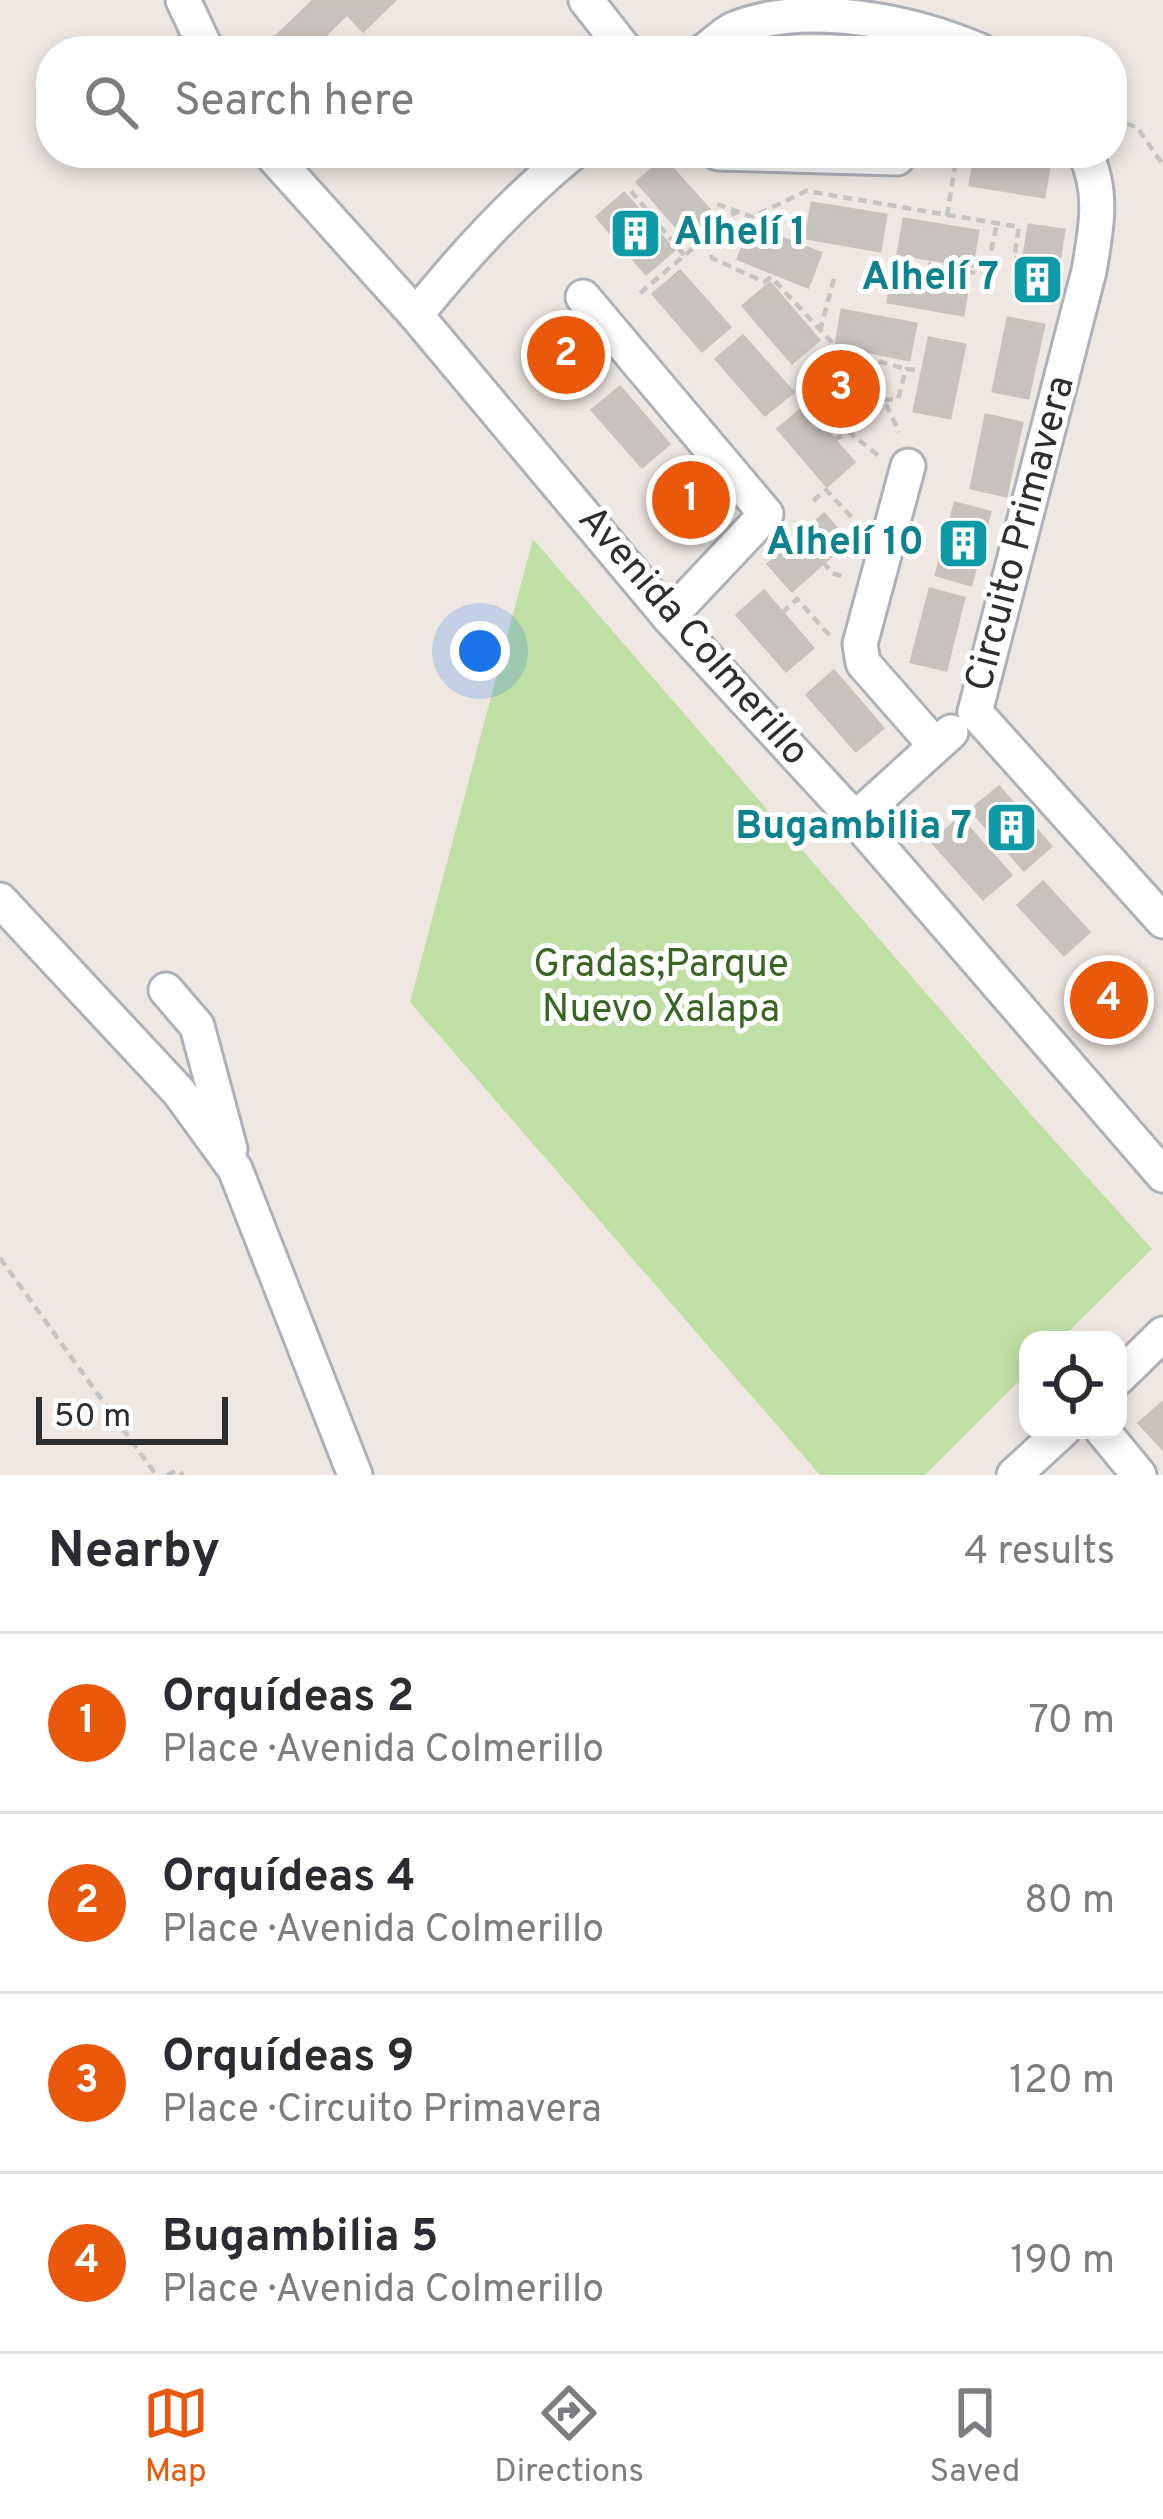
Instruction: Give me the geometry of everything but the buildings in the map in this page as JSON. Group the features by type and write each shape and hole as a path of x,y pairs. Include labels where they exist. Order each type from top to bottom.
{"street":[{"path":"183,0 200,36"},
{"path":"586,0 614,36"},
{"path":"724,36 788,6 916,27 940,36"},
{"name":"Avenida Colmerillo","path":"284,168 416,315 669,617 854,819 1163,1175"},
{"path":"416,315 459,261 554,168"},
{"name":"Circuito Primavera","path":"1092,168 1098,218 1089,271 975,712 1163,921"},
{"path":"583,297 766,514 669,617"},
{"path":"908,466 860,644 863,663 934,746"},
{"path":"854,819 975,712"},
{"path":"0,900 179,1092 235,1168"},
{"path":"166,990 197,1026 235,1168 355,1475"},
{"path":"1127,1369 1163,1334"},
{"path":"1014,1475 1053,1439"},
{"path":"1109,1439 1139,1475"}],"path":[{"path":"1127,124 1137,127 1163,165"},
{"path":"947,216 955,168"},
{"path":"631,190 684,255"},
{"path":"717,204 752,218 806,190 1019,227 1014,258 1023,260"},
{"path":"640,292 738,210"},
{"path":"928,272 930,264 986,275 997,224"},
{"path":"699,228 712,258 764,282 771,277 839,350 920,370"},
{"path":"820,331 835,275"},
{"path":"884,400 898,399 906,370"},
{"path":"856,371 884,400 899,432"},
{"path":"834,440 849,432 879,456 908,466"},
{"path":"813,501 826,490 862,528 889,536"},
{"path":"782,613 796,599 834,641 860,644"},
{"path":"0,1258 156,1475"},
{"path":"167,1475 178,1470 183,1475"}],"green space":[{"name":"Gradas;Parque Nuevo Xalapa","path":"533,539 1152,1249 1069,1331 1019,1331 1019,1381 925,1475 820,1475 410,1002"}],"place":[{"name":"Alhelí 1","path":"635,234"},
{"name":"Alhelí 7","path":"1038,279"},
{"name":"Orquídeas 4","path":"566,355"},
{"name":"Orquídeas 9","path":"841,389"},
{"name":"Orquídeas 2","path":"691,500"},
{"name":"Alhelí 10","path":"963,544"},
{"name":"Bugambilia 7","path":"1011,828"},
{"name":"Bugambilia 5","path":"1109,1000"}]}
